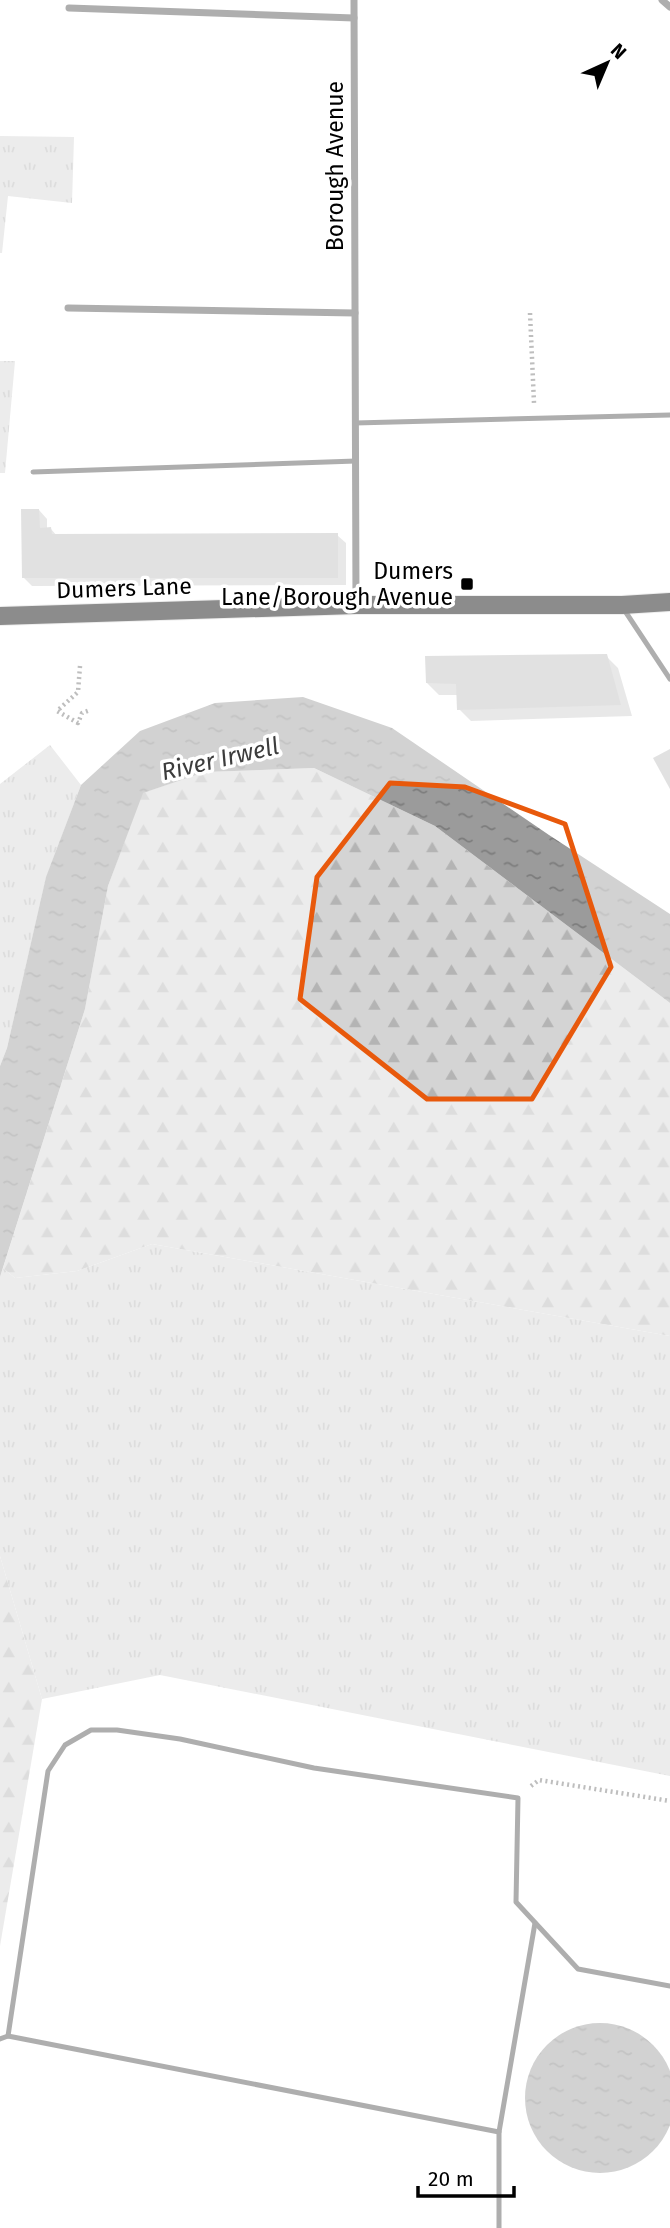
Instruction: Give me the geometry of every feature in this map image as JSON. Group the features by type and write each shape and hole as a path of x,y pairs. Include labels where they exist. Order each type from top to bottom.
{"main road":[{"name":"Dumers Lane","path":"0,616 356,605 621,605 670,602"}],"street":[{"name":"Borough Avenue","path":"354,0 356,605"},
{"path":"662,0 670,7"},
{"path":"69,8 354,18"},
{"path":"68,308 355,313"}],"lane":[{"path":"355,423 670,415"},
{"path":"33,472 356,461"},
{"path":"621,605 670,679"},
{"path":"8,2036 48,1771 65,1745 91,1730 117,1730 180,1739 314,1768 518,1798 516,1902 578,1969 670,1986"},
{"path":"499,2228 499,2133 535,1922"},
{"path":"0,2039 8,2036 499,2133"}],"path":[{"path":"530,313 535,418"},
{"path":"80,666 78,692 57,711 78,723 82,713 90,710"},
{"path":"518,1798 539,1780 670,1801"}],"highlighted area":[{"path":"390,783 465,787 565,824 611,967 532,1099 427,1099 300,999 317,877"}],"green space":[{"path":"0,136 74,137 72,203 8,196 2,253 0,253"},
{"path":"0,361 15,361 5,473 0,473"},
{"path":"50,745 81,785 46,878 7,1048 0,1066 0,784"},
{"path":"314,768 435,826 670,1003 670,1336 152,1244 77,1271 15,1278 3,1268 85,1009 108,886 142,793 205,772"},
{"path":"152,1244 670,1336 670,1776 160,1675 42,1699 0,1556 0,1277 3,1268 15,1278 77,1271"},
{"path":"0,1556 42,1699 0,1946"}],"water":[{"name":"River Irwell","path":"303,697 392,728 670,914 670,1003 435,826 314,768 205,772 143,793 108,886 85,1009 0,1277 0,1066 7,1048 46,877 81,785 140,731 215,703"},
{"path":"600,2023 629,2029 653,2045 669,2069 675,2098 669,2127 653,2151 629,2167 600,2173 571,2167 547,2151 531,2127 525,2098 531,2069 547,2045 571,2029"}],"building":[{"path":"21,509 39,509 40,528 51,527 52,534 338,533 338,578 22,578"},
{"path":"607,654 621,705 457,710 456,684 426,683 425,656"},
{"path":"670,749 670,789 653,758"}],"place":[{"name":"Dumers Lane/Borough Avenue","path":"467,584"}]}
